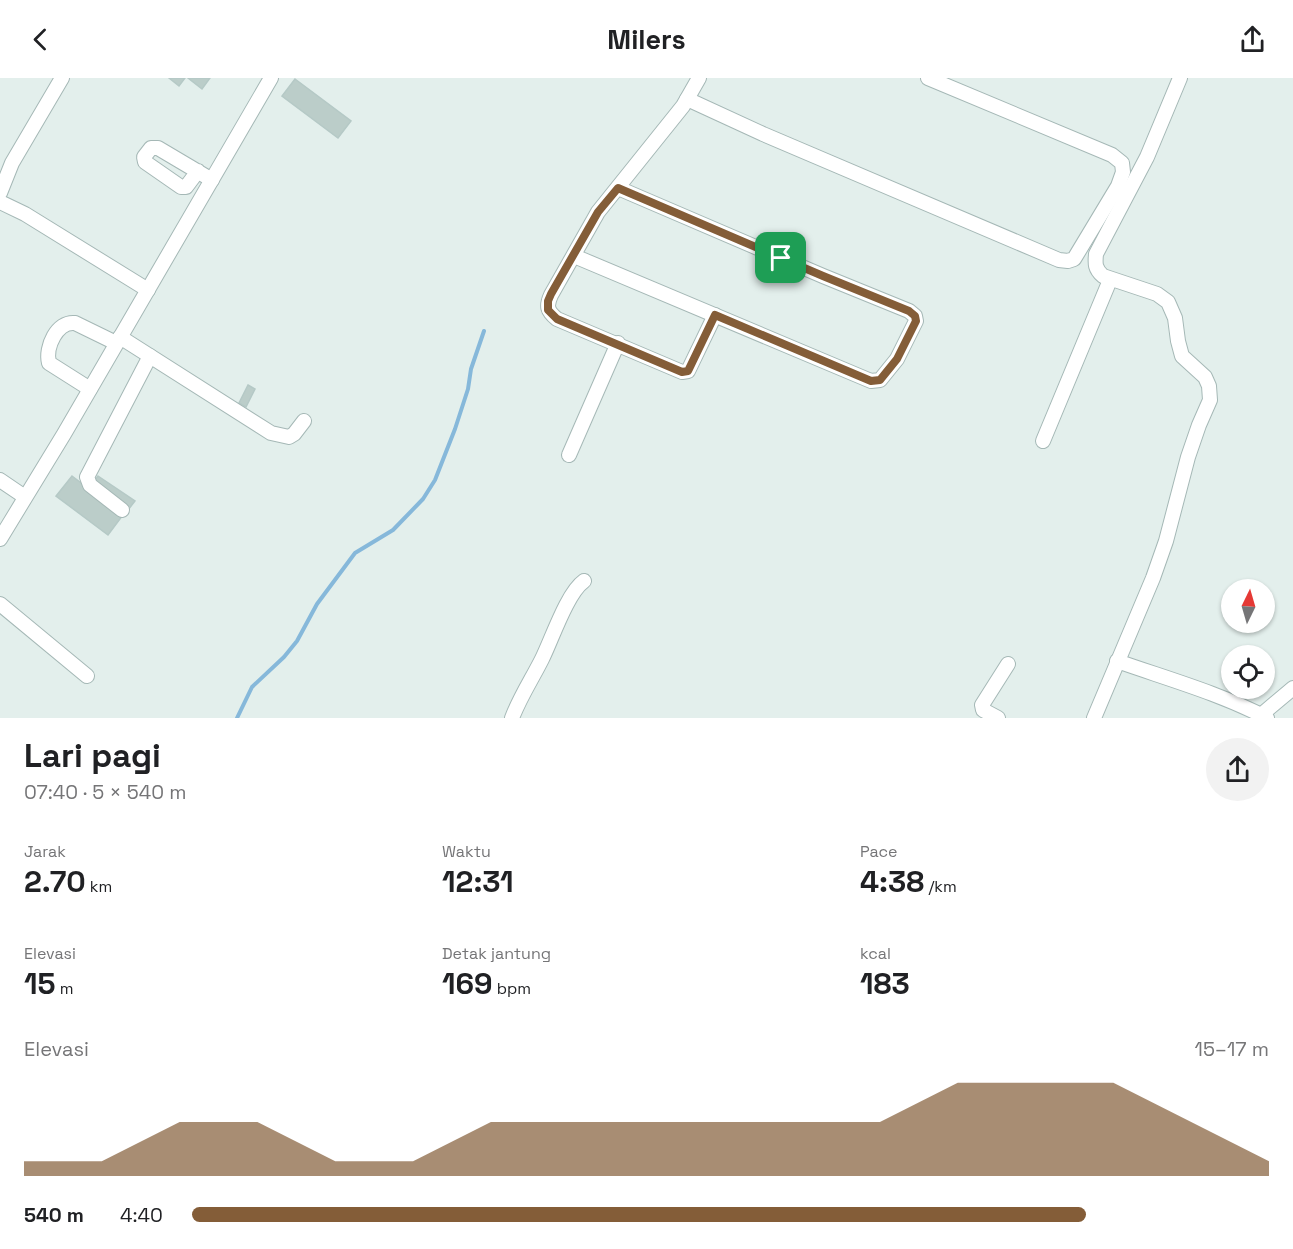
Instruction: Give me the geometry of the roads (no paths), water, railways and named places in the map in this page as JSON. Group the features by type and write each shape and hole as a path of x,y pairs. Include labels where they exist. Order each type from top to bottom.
{"street":[{"path":"0,193 12,163 62,78"},
{"path":"0,539 271,78"},
{"path":"699,78 687,99 598,212 551,294 548,306 550,313 557,319 682,372 688,371 715,315"},
{"path":"687,99 984,229 1059,260 1074,259 1118,186 1123,172 1122,163 1112,156 928,78"},
{"path":"1094,718 1166,541 1188,457 1209,405 1210,396 1205,377 1182,356 1175,318 1168,302 1150,291 1110,280 1098,271 1095,263 1096,254 1147,157 1177,79"},
{"path":"198,171 212,180"},
{"path":"574,256 858,376 875,381 880,380 897,359 916,321 915,316 909,311 618,188"},
{"path":"0,202 16,209 148,290"},
{"path":"1043,441 1110,280"},
{"path":"90,389 49,363 48,347 62,326 69,322 118,340 150,356 271,433 289,437 304,421"},
{"path":"569,455 618,343"},
{"path":"122,510 90,485 87,477 150,356"},
{"path":"0,480 25,497"},
{"path":"512,718 518,701 541,660 568,600 577,586 584,581"},
{"path":"0,604 87,676"},
{"path":"1117,662 1208,691 1241,704 1264,717 1293,688"},
{"path":"998,718 983,710 982,705 1008,664"}],"waterway":[{"path":"237,718 252,687 284,657 297,641 317,604 355,553 393,530 423,499 435,480 455,429 484,331"}]}
